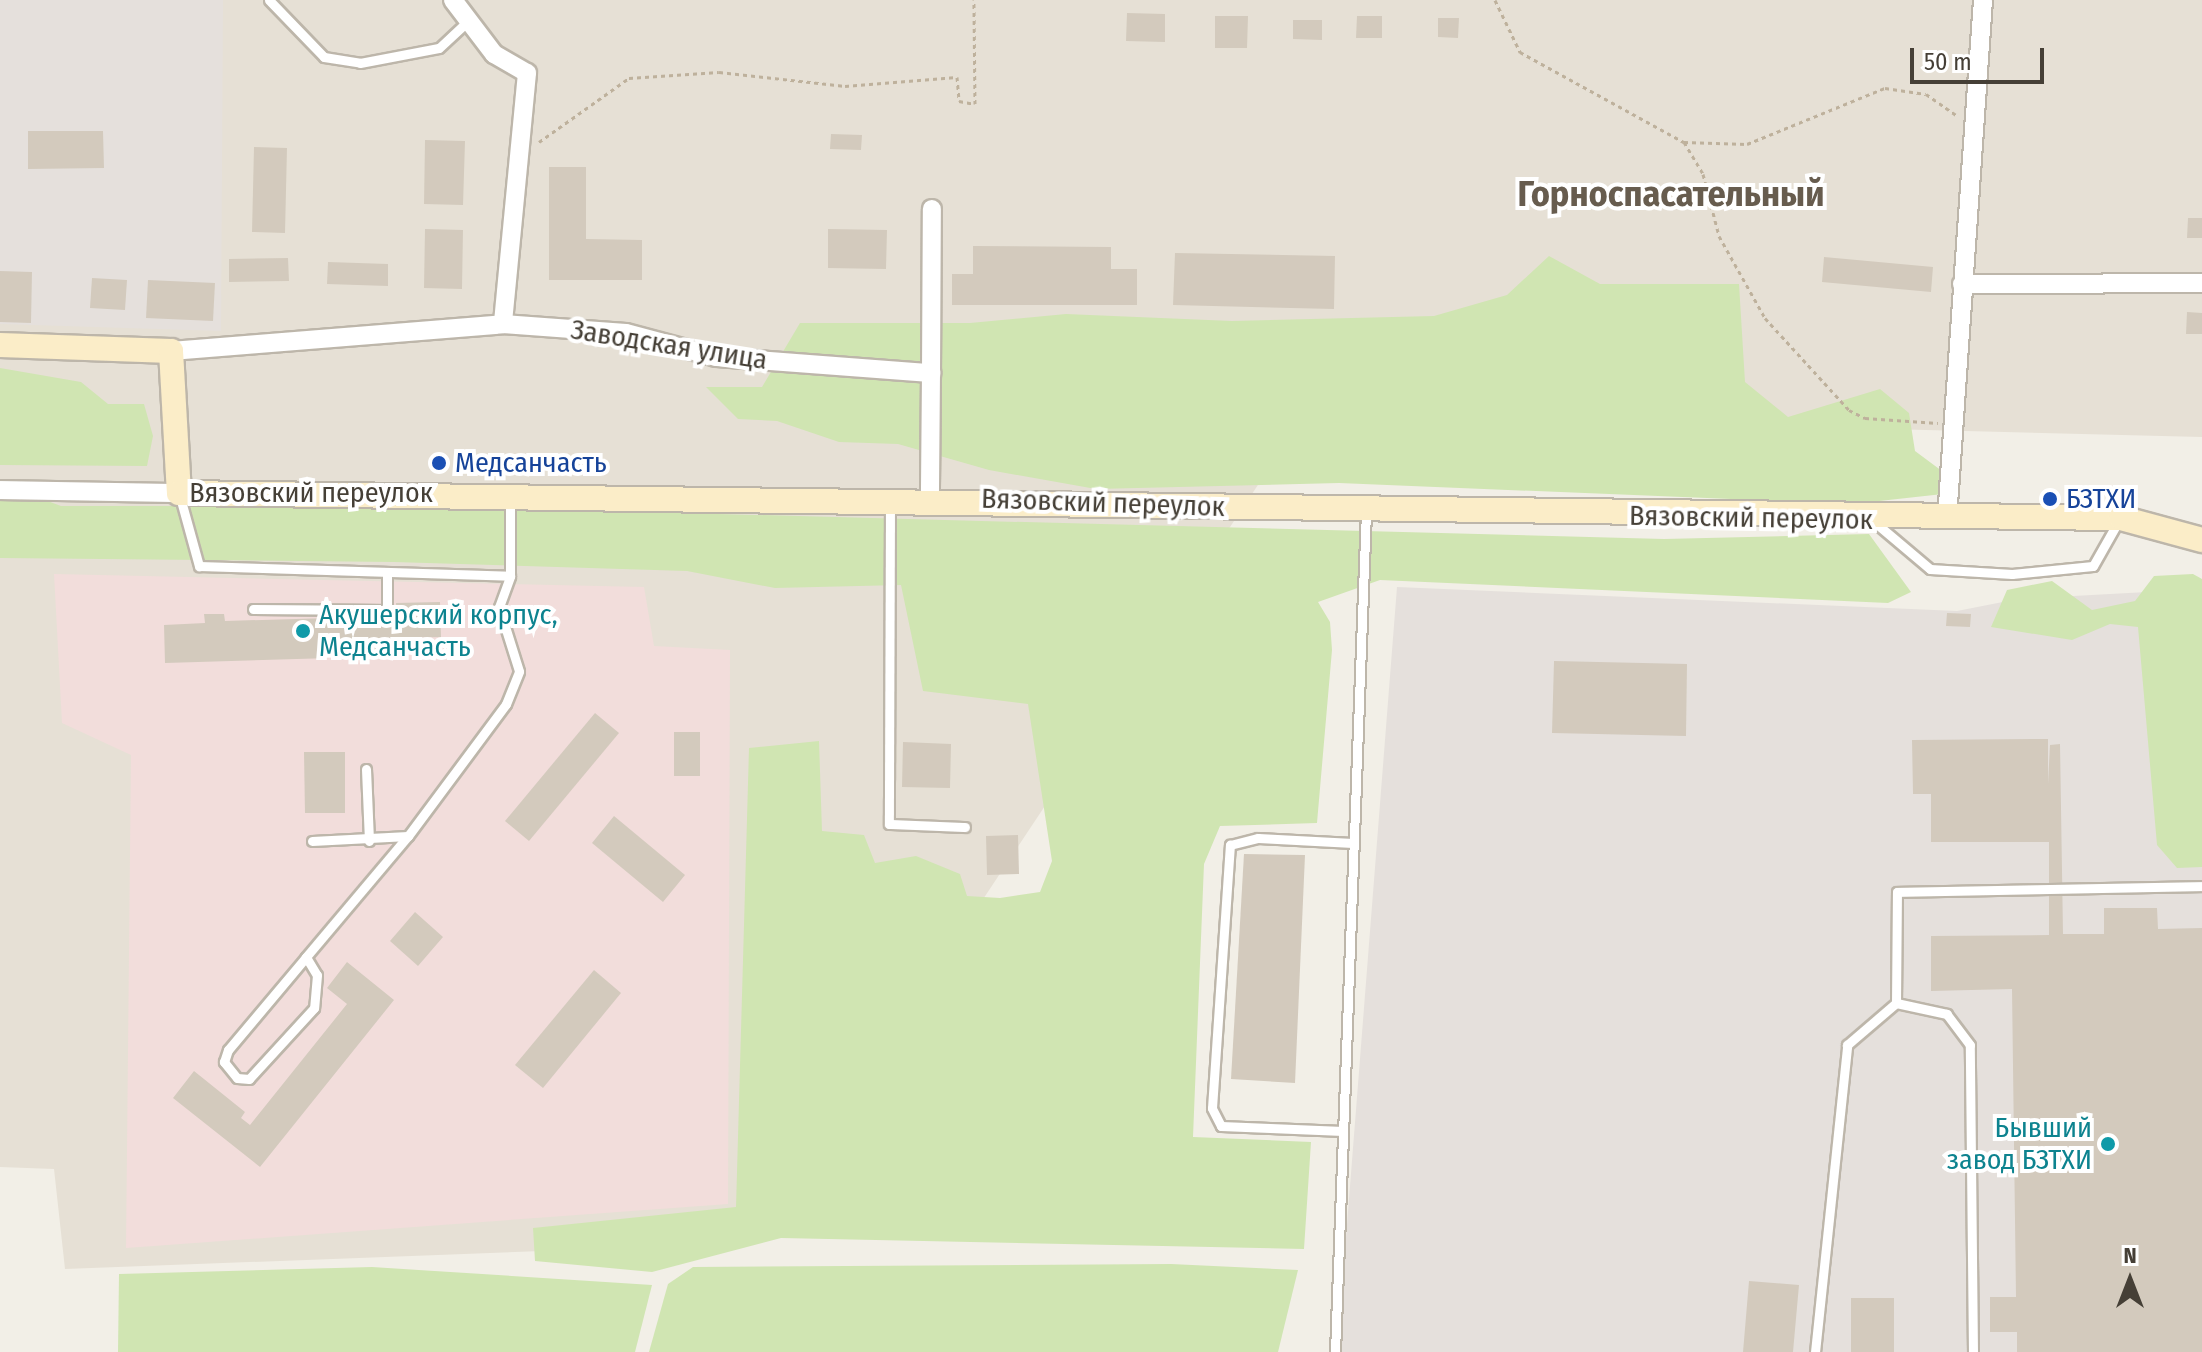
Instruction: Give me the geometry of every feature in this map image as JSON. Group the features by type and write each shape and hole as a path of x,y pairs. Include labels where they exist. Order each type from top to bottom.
{"street":[{"path":"453,0 465,24 527,73 522,153 503,324"},
{"path":"1947,519 1983,0"},
{"path":"930,498 932,209"},
{"path":"1962,284 2202,283"},
{"name":"Заводская улица","path":"171,351 503,324 626,333 716,357 931,373"},
{"path":"0,345 171,351 179,493"},
{"name":"Вязовский переулок","path":"0,490 890,497 1366,512 1872,520 2121,518 2202,540"}],"lane":[{"path":"269,0 324,57 360,63 439,48 465,24"},
{"path":"179,493 199,566 510,576"},
{"path":"306,957 317,975 314,1008 249,1079 237,1078 224,1062 228,1050 306,957 408,836 506,704 519,671 499,607 510,576 510,493"},
{"path":"890,497 889,824 965,827"},
{"path":"1335,1352 1366,512"},
{"path":"1872,520 1930,569 2012,574 2093,566 2121,518"},
{"path":"253,609 387,610 387,574"},
{"path":"366,769 369,841"},
{"path":"312,841 369,841 408,836"},
{"path":"1343,1131 1221,1126 1212,1108 1230,845 1258,838 1353,843"},
{"path":"1815,1352 1847,1045 1896,1003 1897,892 2202,886"},
{"path":"1896,1003 1947,1014 1970,1045 1973,1352"}],"path":[{"path":"522,153 629,78 719,72 845,86 957,77 959,101 975,104 974,0"},
{"path":"1495,0 1520,52 1684,142 1747,144 1885,88 1926,94 1974,128"},
{"path":"1684,142 1703,174 1719,236 1800,363 1865,418 1955,424"}],"shaded area":[{"path":"0,0 2202,0 2202,437 1305,414 755,1243 65,1269 54,1169 0,1167"},
{"path":"0,0 223,0 221,331 0,324"},
{"path":"54,574 644,587 654,646 730,650 728,1204 126,1248 131,755 62,723"},
{"name":"БЗТХИ","path":"1397,587 1957,611 2018,599 2202,589 2202,1352 1337,1352"}],"green space":[{"path":"1549,256 1600,284 1739,284 1745,382 1788,417 1880,389 1909,413 1915,451 1950,477 1943,494 1852,504 1339,483 1096,489 989,470 898,444 839,442 777,421 738,419 706,387 762,387 800,323 970,323 1066,314 1232,321 1434,316 1507,295"},
{"path":"0,368 81,382 108,404 144,404 153,436 147,466 0,465"},
{"path":"34,496 61,506 419,506 1664,539 1869,534 1911,592 1888,603 1380,580 1318,602 1330,622 1332,650 1317,823 1220,826 1204,864 1193,1137 1311,1142 1304,1249 781,1238 652,1272 535,1261 533,1228 736,1207 749,748 819,741 822,831 864,835 875,863 916,856 960,874 967,896 1000,898 1040,892 1052,861 1028,704 923,691 901,585 775,588 687,571 394,562 0,558 0,497"},
{"path":"2193,574 2202,579 2202,867 2177,868 2157,845 2138,627 2110,624 2072,640 1991,627 2007,590 2052,581 2092,610 2135,601 2154,576"},
{"path":"1171,1264 1298,1270 1278,1352 649,1352 668,1284 693,1267"},
{"path":"372,1267 652,1285 635,1352 118,1352 119,1274"}],"building":[{"path":"1127,13 1165,14 1165,42 1126,41"},
{"path":"1215,16 1248,16 1247,48 1215,48"},
{"path":"1357,16 1382,16 1382,38 1356,38"},
{"path":"1438,18 1459,18 1458,38 1438,37"},
{"path":"1293,20 1322,20 1322,40 1293,39"},
{"path":"28,131 103,131 104,168 28,169"},
{"path":"831,134 862,135 861,150 830,149"},
{"path":"425,140 465,141 463,205 424,204"},
{"path":"254,147 287,148 285,233 252,232"},
{"path":"549,167 586,167 586,239 642,240 642,280 549,280"},
{"path":"2188,218 2202,218 2202,238 2187,238"},
{"path":"425,229 463,230 462,289 424,288"},
{"path":"828,229 887,230 886,269 828,268"},
{"path":"973,246 1111,247 1111,269 1137,269 1137,305 952,305 952,274 973,274"},
{"path":"1175,253 1335,256 1334,309 1173,305"},
{"path":"1824,257 1933,267 1931,292 1822,282"},
{"path":"288,258 289,281 229,282 229,259"},
{"path":"328,262 388,264 388,286 327,284"},
{"path":"0,271 32,272 31,323 0,322"},
{"path":"92,278 127,280 125,310 90,308"},
{"path":"148,280 215,283 213,321 146,318"},
{"path":"2187,312 2202,313 2202,334 2186,334"},
{"name":"Акушерский корпус, Медсанчасть","path":"440,602 441,637 399,638 399,656 165,663 164,625 205,623 204,614 224,614 225,621 397,616 396,603"},
{"path":"1947,613 1971,614 1970,627 1946,626"},
{"path":"1554,661 1687,664 1686,736 1552,733"},
{"path":"595,713 619,733 529,841 505,821"},
{"path":"674,732 700,732 700,776 674,776"},
{"name":"Бывший завод БЗТХИ","path":"2048,739 2048,784 2050,745 2060,744 2063,934 2104,934 2104,908 2157,908 2158,929 2202,928 2202,1352 2017,1352 2017,1332 1990,1332 1990,1297 2016,1297 2012,989 1931,991 1931,936 2049,935 2049,842 1931,842 1931,794 1913,794 1912,740"},
{"path":"903,742 951,744 950,788 902,787"},
{"path":"304,752 345,752 345,813 305,813"},
{"path":"614,816 685,875 663,902 592,843"},
{"path":"1018,835 1019,874 987,875 986,836"},
{"path":"1244,854 1305,855 1295,1083 1231,1079"},
{"path":"415,912 443,937 418,966 390,941"},
{"path":"347,962 394,1000 260,1167 173,1098 194,1071 245,1112 241,1118 250,1125 347,1004 327,988"},
{"path":"594,970 621,993 543,1088 515,1065"},
{"path":"1749,1281 1799,1285 1793,1352 1743,1352"},
{"path":"1851,1298 1894,1298 1894,1352 1851,1352"}],"place":[{"name":"Медсанчасть","path":"439,463"},
{"name":"БЗТХИ","path":"2050,499"},
{"name":"Акушерский корпус, Медсанчасть","path":"303,631"},
{"name":"Бывший завод БЗТХИ","path":"2108,1144"}],"district":[{"name":"Горноспасательный","path":"1671,195"}]}
